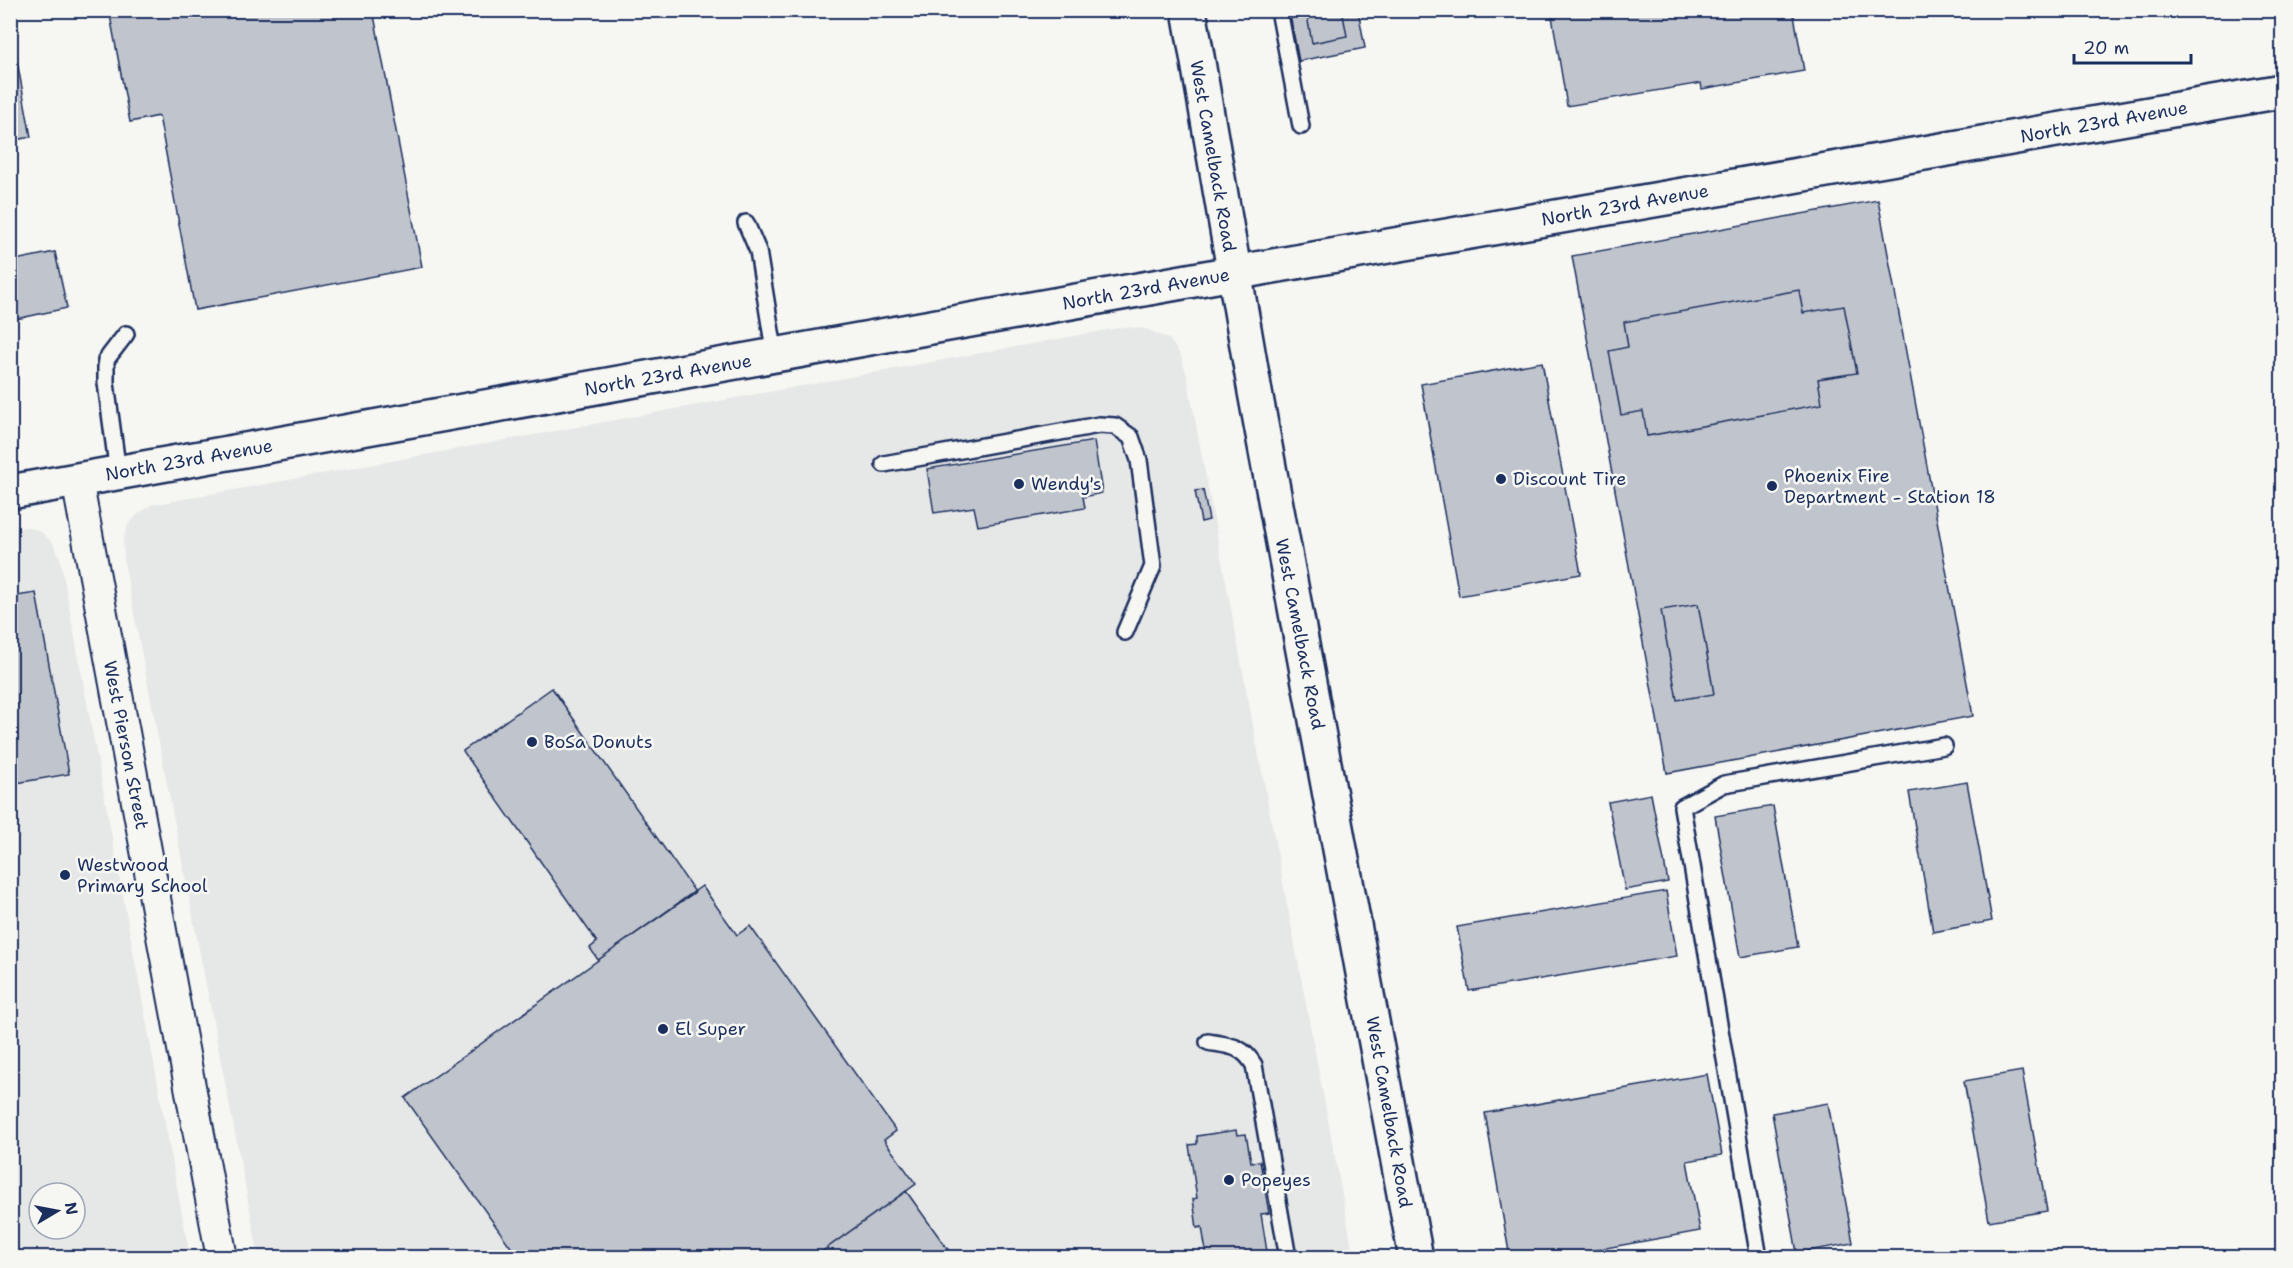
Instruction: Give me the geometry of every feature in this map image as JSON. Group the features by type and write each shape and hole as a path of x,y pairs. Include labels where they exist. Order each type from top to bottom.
{"street":[{"name":"West Camelback Road","path":"1189,10 1233,273 1416,1257"},
{"name":"North 23rd Avenue","path":"10,492 1233,273 2283,91"},
{"name":"West Pierson Street","path":"77,480 222,1257"}],"lane":[{"path":"1279,10 1301,126"},
{"path":"746,223 758,251 776,356"},
{"path":"118,473 106,383 106,360 126,334"},
{"path":"884,464 1099,425 1115,426 1131,437 1139,460 1153,566 1125,632"},
{"path":"1759,1257 1682,807 1724,784 1944,746"},
{"path":"1208,1042 1237,1047 1247,1053 1254,1065 1288,1257"}],"shaded area":[{"path":"1124,327 1146,329 1169,339 1180,354 1186,372 1354,1257 259,1257 124,562 123,541 128,525 137,515 151,505"},
{"name":"Westwood Primary School","path":"28,527 41,532 53,543 60,558 190,1257 11,1257 10,529"}],"building":[{"path":"109,10 373,10 422,267 195,310 159,116 130,122"},
{"path":"1289,10 1306,10 1312,43 1347,36 1342,10 1358,10 1365,48 1299,61"},
{"path":"1306,10 1342,10 1347,36 1312,43"},
{"path":"1551,10 1793,10 1804,71 1702,89 1701,83 1567,106"},
{"path":"10,23 31,137 10,141"},
{"name":"Phoenix Fire Department - Station 18","path":"1878,200 1973,716 1667,773 1572,256"},
{"path":"55,252 67,308 16,319 10,295 10,261"},
{"name":"Phoenix Fire Department - Station 18","path":"1799,290 1803,313 1844,306 1857,373 1818,379 1822,404 1647,436 1643,411 1621,415 1609,351 1628,347 1624,322"},
{"name":"Discount Tire","path":"1542,362 1581,574 1459,596 1421,384"},
{"path":"1094,441 1102,493 1083,497 1085,508 978,526 974,507 934,513 927,469"},
{"path":"1203,490 1209,520 1201,522 1195,491"},
{"path":"36,593 69,774 10,784 10,597"},
{"path":"1698,604 1714,694 1677,700 1661,610"},
{"path":"552,688 695,892 598,960 590,948 597,942 463,751"},
{"path":"1967,782 1992,921 1933,932 1909,792"},
{"path":"1651,794 1668,882 1625,890 1608,802"},
{"path":"1773,806 1798,947 1740,957 1715,816"},
{"name":"El Super","path":"702,886 737,935 750,926 896,1131 884,1140 916,1184 813,1258 509,1258 515,1253 405,1098"},
{"path":"1666,891 1677,956 1469,991 1457,927"},
{"path":"2022,1071 2047,1211 1989,1221 1964,1081"},
{"path":"1707,1074 1722,1155 1687,1161 1700,1231 1551,1258 1510,1258 1485,1113"},
{"path":"1828,1103 1853,1243 1797,1253 1772,1113"},
{"name":"Popeyes","path":"1236,1130 1237,1135 1246,1134 1251,1162 1260,1161 1269,1213 1261,1214 1268,1258 1207,1258 1202,1227 1197,1228 1193,1199 1197,1198 1189,1145 1197,1144 1197,1136"},
{"path":"906,1191 954,1258 813,1258"}],"place":[{"name":"Discount Tire","path":"1501,479"},
{"name":"Wendy's","path":"1019,484"},
{"name":"Phoenix Fire Department - Station 18","path":"1772,486"},
{"name":"BoSa Donuts","path":"532,742"},
{"name":"Westwood Primary School","path":"65,875"},
{"name":"El Super","path":"663,1029"},
{"name":"Popeyes","path":"1229,1180"}]}
